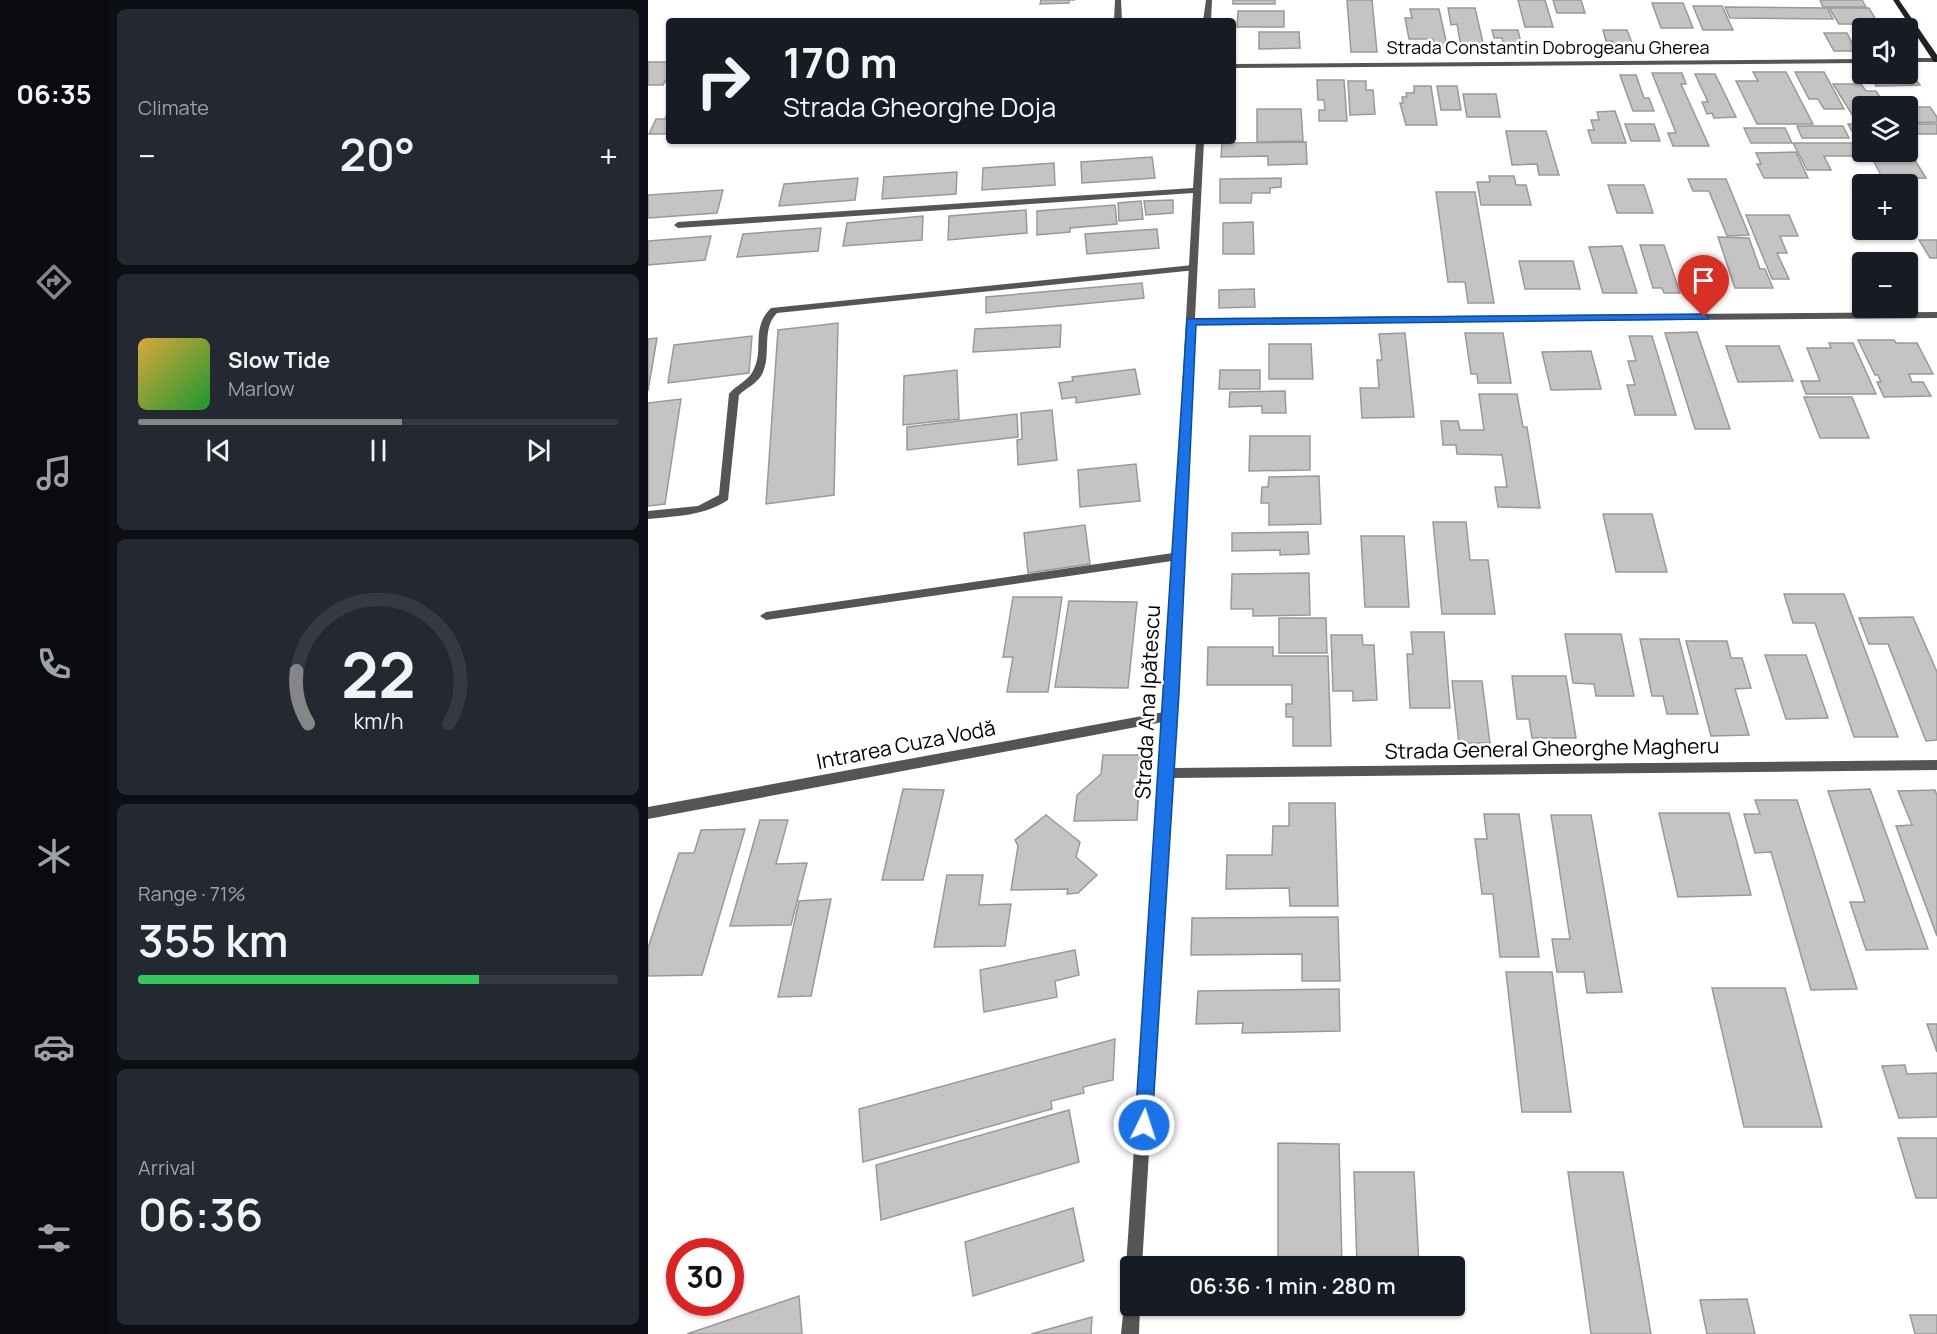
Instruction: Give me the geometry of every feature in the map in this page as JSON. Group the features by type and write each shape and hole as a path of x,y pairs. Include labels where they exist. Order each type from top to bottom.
{"street":[{"path":"1118,0 1118,18"},
{"path":"1208,18 1209,0"},
{"path":"1896,0 1937,60"},
{"path":"1918,60 1937,60"},
{"name":"Strada Constantin Dobrogeanu Gherea","path":"1236,66 1852,61"},
{"name":"Strada Ana Ipătescu","path":"1135,1256 1167,773 1200,144"},
{"path":"678,225 1197,190"},
{"path":"648,515 699,509 714,505 724,497 734,394 756,376 762,353 764,322 766,316 774,310 1193,268"},
{"path":"1191,321 1937,315"},
{"path":"766,616 1179,556"},
{"name":"Intrarea Cuza Vodă","path":"648,813 1170,716"},
{"name":"Strada General Gheorghe Magheru","path":"1167,773 1937,765"},
{"path":"1130,1334 1131,1316"}],"building":[{"path":"1041,0 1069,0 1069,3 1040,4"},
{"path":"1233,0 1275,0 1275,4 1233,4"},
{"path":"1347,0 1372,0 1377,52 1351,52"},
{"path":"1518,0 1545,0 1553,27 1525,27"},
{"path":"1553,0 1581,0 1585,13 1557,13"},
{"path":"1820,0 1862,0 1866,7 1823,7"},
{"path":"1652,3 1683,3 1693,28 1661,28"},
{"path":"1693,6 1722,6 1733,30 1703,30"},
{"path":"1725,7 1827,8 1833,19 1730,18"},
{"path":"1448,8 1475,8 1484,47 1461,47 1457,24 1451,25"},
{"path":"1829,8 1869,8 1875,18 1852,18 1852,24 1839,24"},
{"path":"1410,9 1439,9 1448,50 1435,50 1433,39 1409,39 1405,18 1412,18"},
{"path":"1238,11 1284,11 1284,27 1237,27"},
{"path":"1492,30 1518,30 1523,52 1505,52 1502,38 1494,38"},
{"path":"1603,30 1627,30 1634,48 1614,48 1612,41 1606,41"},
{"path":"1259,32 1299,32 1300,48 1259,49"},
{"path":"1824,33 1847,33 1852,43 1852,51 1834,51"},
{"path":"648,62 666,62 666,80 663,85 648,85"},
{"path":"1753,72 1786,72 1813,124 1757,124 1736,81 1758,81"},
{"path":"1795,72 1824,72 1844,109 1824,109 1818,99 1809,99"},
{"path":"1652,73 1682,73 1686,84 1681,84 1709,146 1673,146 1668,133 1676,133"},
{"path":"1695,74 1715,74 1736,117 1714,118 1712,113 1707,114 1702,102 1708,102"},
{"path":"1620,75 1636,75 1644,98 1649,98 1654,111 1633,111"},
{"path":"1317,80 1344,80 1347,121 1319,121 1319,110 1325,110 1324,100 1318,100"},
{"path":"1348,81 1366,81 1366,90 1373,90 1375,114 1350,115"},
{"path":"1918,82 1920,85 1876,86 1875,84"},
{"path":"1833,84 1861,84 1866,91 1876,91 1879,96 1852,96 1852,115"},
{"path":"1414,86 1431,86 1437,125 1406,125 1400,103 1403,103 1402,97 1407,97 1406,93 1414,93"},
{"path":"1437,86 1457,86 1461,110 1441,110"},
{"path":"1463,94 1496,94 1500,117 1467,117"},
{"path":"1918,107 1930,107 1937,117 1937,122 1918,123"},
{"path":"1257,109 1301,109 1303,141 1257,142"},
{"path":"1615,111 1626,143 1592,143 1588,130 1594,130 1591,120 1599,120 1597,112"},
{"path":"666,117 666,134 649,134 656,119 665,119"},
{"path":"1625,124 1654,124 1660,141 1631,141"},
{"path":"1918,124 1937,124 1937,134 1918,134"},
{"path":"1797,126 1843,126 1849,138 1802,138"},
{"path":"1744,128 1785,128 1792,143 1751,143"},
{"path":"1506,131 1546,131 1559,175 1539,175 1537,164 1512,165"},
{"path":"1306,142 1307,164 1268,165 1268,156 1221,157 1222,144"},
{"path":"1793,143 1852,143 1852,156 1824,156 1831,170 1807,170"},
{"path":"1796,152 1808,178 1764,178 1757,164 1761,164 1756,153"},
{"path":"1152,157 1155,178 1082,183 1081,162"},
{"path":"1874,162 1916,162 1926,178 1918,178 1918,174 1880,174"},
{"path":"1054,163 1055,185 982,190 983,168"},
{"path":"957,172 956,194 882,199 884,177"},
{"path":"1489,176 1514,176 1516,185 1526,185 1531,205 1481,205 1477,182 1490,182"},
{"path":"858,178 855,200 779,206 784,184"},
{"path":"1281,178 1281,187 1270,188 1270,193 1252,193 1251,203 1220,203 1220,179"},
{"path":"1688,179 1726,179 1749,235 1727,236 1709,191 1693,191"},
{"path":"1608,185 1644,185 1653,213 1617,213"},
{"path":"723,190 717,213 648,218 648,195"},
{"path":"1436,192 1475,192 1494,303 1468,303 1465,282 1448,282"},
{"path":"1173,200 1173,213 1146,215 1144,201"},
{"path":"1141,201 1143,219 1119,221 1118,203"},
{"path":"1115,205 1117,224 1070,228 1070,232 1037,235 1037,211"},
{"path":"1026,210 1027,233 948,240 949,216"},
{"path":"1746,215 1789,215 1798,236 1780,236 1787,253 1777,253 1789,279 1772,279"},
{"path":"923,216 922,240 843,246 847,223"},
{"path":"1253,222 1254,254 1223,254 1223,223"},
{"path":"821,228 818,251 737,257 743,234"},
{"path":"1157,229 1159,248 1087,254 1085,234"},
{"path":"711,236 705,260 648,265 648,241"},
{"path":"1718,237 1749,238 1760,269 1765,269 1773,288 1735,288"},
{"path":"1919,240 1937,240 1937,258 1930,258"},
{"path":"1640,245 1664,245 1680,293 1664,293 1662,288 1653,288"},
{"path":"1622,246 1637,293 1603,293 1589,247"},
{"path":"1519,261 1573,261 1580,289 1525,289"},
{"path":"1142,283 1144,298 986,313 986,297"},
{"path":"1254,289 1255,307 1219,308 1219,290"},
{"path":"838,323 834,495 766,504 778,330"},
{"path":"1061,325 1060,347 973,352 975,329"},
{"path":"1697,332 1730,429 1695,429 1665,333"},
{"path":"1405,333 1414,417 1362,418 1360,388 1379,388 1377,360 1382,360 1379,334"},
{"path":"1465,333 1503,333 1511,383 1478,383 1477,374 1471,374"},
{"path":"752,336 749,373 668,383 674,345"},
{"path":"1629,336 1652,336 1676,415 1635,415 1627,385 1635,385 1628,361 1636,361"},
{"path":"657,338 648,391 648,339"},
{"path":"1858,340 1894,340 1896,343 1917,343 1933,374 1909,374 1912,382 1923,382 1931,396 1884,397 1877,382 1881,382 1878,375 1875,375"},
{"path":"1829,343 1853,343 1876,394 1806,394 1801,381 1820,381 1807,348 1831,348"},
{"path":"1269,344 1311,344 1313,379 1269,379"},
{"path":"1726,346 1779,346 1793,381 1738,382"},
{"path":"1591,351 1601,389 1551,390 1542,352"},
{"path":"1135,369 1140,394 1076,403 1076,397 1062,399 1059,383 1073,381 1072,377"},
{"path":"957,370 959,419 903,425 904,376"},
{"path":"1220,370 1260,370 1260,389 1219,389"},
{"path":"1285,391 1286,413 1262,413 1262,406 1229,407 1230,392"},
{"path":"1479,394 1517,394 1523,427 1527,427 1540,508 1498,507 1495,487 1507,487 1502,455 1457,454 1456,445 1443,445 1441,421 1458,421 1460,430 1484,430"},
{"path":"1804,397 1852,397 1869,438 1820,438"},
{"path":"681,399 665,504 648,506 648,403"},
{"path":"1052,410 1057,460 1018,465 1017,440 1022,439 1021,413"},
{"path":"1017,414 1018,437 907,450 907,427"},
{"path":"1250,436 1310,436 1310,470 1249,471"},
{"path":"1136,464 1140,501 1080,507 1078,470"},
{"path":"1319,476 1321,524 1269,525 1269,503 1261,503 1262,487 1268,487 1269,477"},
{"path":"1603,514 1652,514 1667,572 1616,572"},
{"path":"1433,522 1466,522 1470,560 1488,560 1495,614 1442,614"},
{"path":"1085,525 1090,564 1028,573 1024,533"},
{"path":"1308,532 1309,554 1280,555 1280,550 1232,551 1232,533"},
{"path":"1361,536 1404,536 1409,607 1365,607"},
{"path":"1309,573 1310,615 1253,616 1253,609 1231,609 1232,574"},
{"path":"1784,594 1844,594 1898,737 1854,737 1815,623 1793,623"},
{"path":"1013,597 1062,597 1048,692 1007,692 1013,657 1003,657"},
{"path":"1069,601 1137,602 1128,688 1055,687"},
{"path":"1913,617 1937,672 1937,740 1926,741 1888,644 1869,644 1859,618"},
{"path":"1279,618 1326,618 1327,653 1279,653"},
{"path":"1411,632 1444,632 1450,708 1410,708 1407,654 1413,654"},
{"path":"1565,634 1621,634 1634,696 1596,696 1594,684 1573,683"},
{"path":"1331,635 1362,635 1363,645 1374,645 1377,700 1353,701 1353,691 1333,691"},
{"path":"1640,639 1679,639 1698,714 1667,714 1663,696 1652,696"},
{"path":"1686,641 1727,641 1731,658 1742,658 1751,688 1735,689 1749,735 1711,736"},
{"path":"1208,647 1273,647 1273,656 1328,656 1331,746 1293,746 1293,717 1286,717 1286,704 1292,704 1292,685 1207,685"},
{"path":"1765,655 1806,655 1828,718 1786,719"},
{"path":"1512,676 1566,676 1576,738 1532,738 1529,719 1517,719"},
{"path":"1452,681 1482,681 1490,743 1459,743"},
{"path":"1103,755 1141,755 1137,820 1074,821 1077,795 1101,774"},
{"path":"903,789 944,790 923,880 882,880"},
{"path":"1870,789 1928,949 1866,950 1850,902 1865,902 1828,791"},
{"path":"1935,790 1937,795 1937,936 1896,826 1912,825 1898,791"},
{"path":"1755,800 1797,800 1857,989 1811,990 1771,852 1755,853 1744,814 1760,814"},
{"path":"1289,803 1335,803 1338,906 1290,906 1289,888 1226,889 1227,855 1272,855 1273,826 1289,826"},
{"path":"1659,813 1729,813 1751,895 1678,897"},
{"path":"1484,814 1519,814 1539,957 1500,957 1493,894 1482,894 1475,839 1487,839"},
{"path":"1046,815 1080,842 1076,857 1097,875 1078,893 1067,894 1068,889 1011,890 1018,846 1015,840"},
{"path":"1551,815 1591,815 1622,992 1587,993 1584,972 1557,972 1552,939 1570,939"},
{"path":"760,820 788,820 776,864 807,863 791,925 730,926"},
{"path":"745,829 702,975 648,976 648,948 679,853 694,853 701,830"},
{"path":"947,875 983,875 979,905 1011,904 1005,946 934,947"},
{"path":"831,899 811,996 778,997 799,901"},
{"path":"1338,917 1340,981 1302,981 1302,954 1191,955 1192,918"},
{"path":"1075,950 1079,975 1055,981 1057,997 984,1012 980,970"},
{"path":"1506,972 1552,972 1571,1112 1522,1112"},
{"path":"1712,988 1785,988 1822,1127 1744,1127"},
{"path":"1339,989 1340,1031 1242,1033 1243,1023 1196,1024 1198,991"},
{"path":"1927,1024 1937,1024 1937,1052"},
{"path":"1115,1039 1113,1080 1083,1087 1084,1093 1051,1101 1052,1109 863,1162 859,1109"},
{"path":"1905,1065 1907,1074 1937,1073 1937,1117 1899,1118 1882,1066"},
{"path":"1069,1110 1079,1162 881,1220 876,1165"},
{"path":"1898,1138 1937,1138 1937,1198 1916,1198"},
{"path":"1278,1143 1339,1144 1342,1256 1278,1256"},
{"path":"1354,1172 1414,1172 1418,1256 1357,1256"},
{"path":"1568,1172 1623,1172 1651,1334 1591,1334"},
{"path":"1073,1208 1084,1261 973,1296 965,1242"},
{"path":"799,1296 802,1334 687,1334"},
{"path":"1747,1299 1755,1334 1707,1334 1700,1300"},
{"path":"1910,1315 1937,1315 1937,1334 1915,1334"},
{"path":"1092,1317 1091,1334 1031,1334"}],"route":[{"path":"1144,1125 1172,693 1191,321 1704,317"}]}
